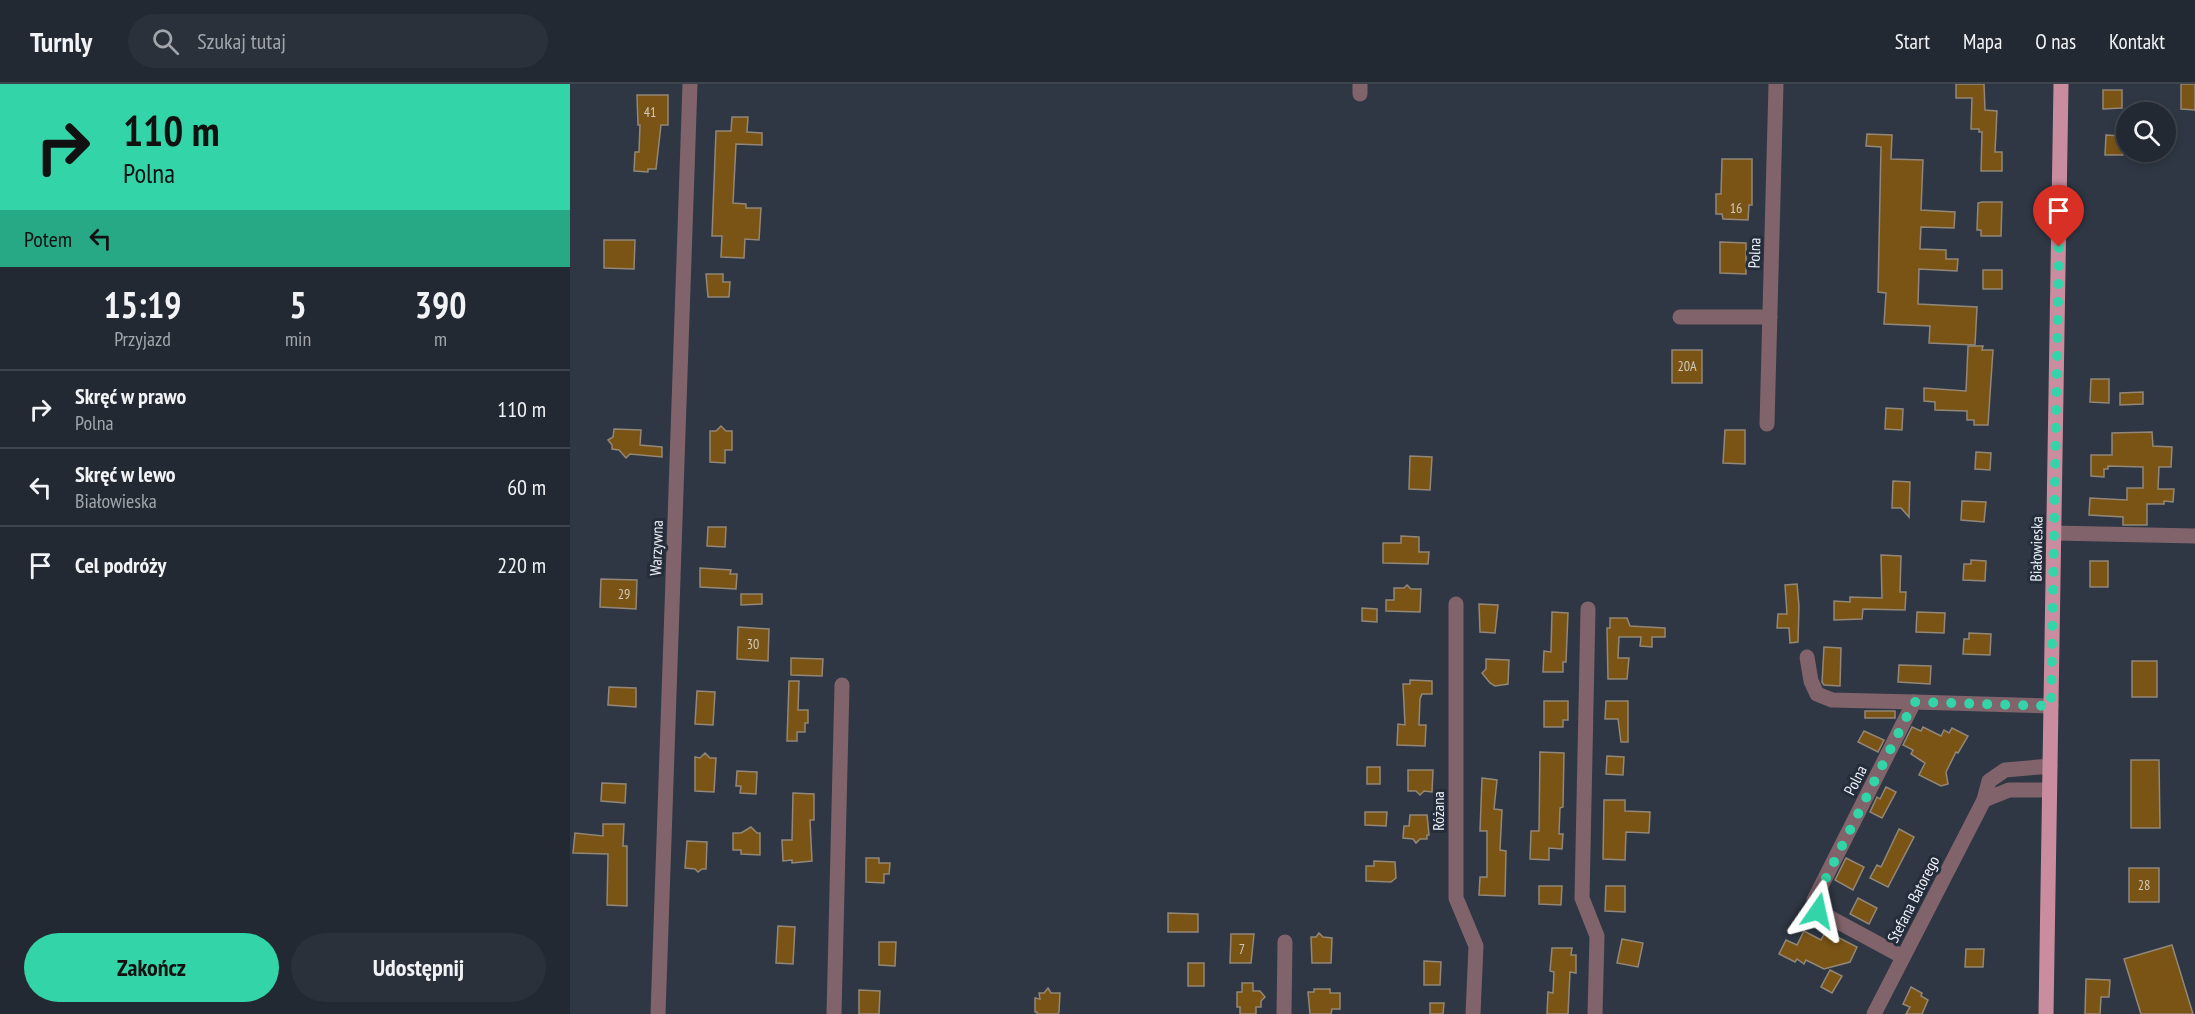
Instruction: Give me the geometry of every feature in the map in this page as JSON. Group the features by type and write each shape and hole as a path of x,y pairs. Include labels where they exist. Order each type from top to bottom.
{"main road":[{"name":"Białowieska","path":"2046,1014 2061,84"}],"street":[{"name":"Warzywna","path":"658,1014 690,84"},
{"name":"Polna","path":"1767,424 1776,84"},
{"path":"1680,317 1770,317"},
{"path":"2054,533 2195,536"},
{"name":"Różana","path":"1456,604 1456,898 1476,946 1473,1014"},
{"path":"1588,609 1582,898 1597,936 1594,1014"},
{"path":"1807,657 1811,681 1817,694 1832,700 2051,706"},
{"path":"834,1014 842,686"},
{"name":"Polna","path":"1903,957 1818,911 1815,900 1914,702"},
{"name":"Stefana Batorego","path":"1874,1014 1984,800 1989,781 1996,775 2018,768 2050,766"},
{"path":"1984,800 2009,790 2049,790"},
{"path":"1284,1014 1285,942"}],"building":[{"path":"1956,84 1984,84 1985,110 1997,111 1995,152 2002,152 2002,171 1981,171 1982,132 1979,132 1979,129 1971,129 1972,98 1956,98"},
{"path":"2181,84 2195,84 2195,110 2181,109"},
{"path":"2103,90 2122,90 2122,102 2116,102 2116,108 2103,109"},
{"path":"637,95 668,95 668,125 661,125 656,169 648,169 648,172 634,171 635,152 639,152 640,125 638,125"},
{"path":"732,117 748,117 747,132 762,133 762,145 736,144 733,203 746,204 746,208 761,208 759,240 745,239 744,258 721,257 722,236 712,236 716,131 731,131"},
{"path":"1867,134 1892,135 1891,159 1923,160 1921,210 1955,212 1954,228 1921,227 1920,249 1946,250 1946,259 1958,259 1957,271 1919,269 1918,304 1977,307 1975,345 1929,343 1930,326 1884,324 1886,293 1878,292 1881,147 1866,146"},
{"path":"2106,135 2116,136 2116,155 2105,155"},
{"path":"1722,159 1752,159 1752,205 1749,205 1748,220 1723,219 1722,214 1716,214 1716,194 1721,194"},
{"path":"2002,202 2001,236 1981,236 1981,230 1977,230 1978,203"},
{"path":"604,240 635,240 634,269 604,268"},
{"path":"1720,242 1746,243 1746,274 1720,273"},
{"path":"1983,270 2002,270 2002,289 1983,289"},
{"path":"706,274 723,274 723,282 730,282 729,297 708,297"},
{"path":"1968,346 1983,346 1982,350 1993,350 1988,425 1974,425 1974,420 1967,420 1967,411 1935,410 1935,402 1924,401 1924,388 1966,391"},
{"path":"1672,350 1702,350 1702,383 1672,383"},
{"path":"2091,379 2109,379 2109,403 2090,402"},
{"path":"2143,392 2143,404 2120,405 2120,393"},
{"path":"1886,408 1903,409 1902,430 1885,429"},
{"path":"721,426 726,431 732,431 732,450 725,450 725,463 710,462 710,431 716,431"},
{"path":"614,429 641,430 640,445 662,447 662,457 630,454 626,458 619,450 612,449 608,440 613,437"},
{"path":"1725,430 1745,430 1745,464 1723,463"},
{"path":"2152,432 2153,446 2172,447 2171,467 2159,467 2158,489 2174,489 2173,502 2147,504 2147,525 2123,525 2123,517 2089,515 2090,498 2127,500 2127,488 2143,488 2143,467 2108,466 2108,469 2104,469 2104,477 2091,476 2091,455 2112,455 2112,433"},
{"path":"1976,452 1991,453 1990,470 1975,469"},
{"path":"1410,456 1432,457 1430,490 1409,489"},
{"path":"1893,481 1910,482 1909,517 1901,508 1892,508"},
{"path":"1962,501 1986,502 1984,522 1961,520"},
{"path":"708,527 726,527 725,547 707,546"},
{"path":"1401,536 1419,537 1419,552 1429,552 1428,564 1383,563 1383,543 1401,543"},
{"path":"1881,555 1901,556 1900,592 1906,592 1905,610 1863,609 1862,619 1834,620 1834,601 1850,602 1850,597 1882,598"},
{"path":"1971,560 1986,561 1985,581 1963,580 1964,564 1971,564"},
{"path":"2090,561 2108,561 2108,587 2090,587"},
{"path":"700,568 731,570 730,574 737,574 736,589 700,587"},
{"path":"601,579 637,580 636,609 600,607"},
{"path":"1797,584 1798,642 1790,643 1789,628 1777,628 1778,614 1787,614 1785,585"},
{"path":"1407,585 1411,589 1421,589 1420,612 1386,611 1386,600 1394,600 1394,588 1404,588"},
{"path":"741,594 762,594 762,604 741,605"},
{"path":"1479,604 1498,605 1495,633 1480,632"},
{"path":"1362,608 1377,609 1377,622 1362,621"},
{"path":"1552,612 1568,613 1566,662 1563,662 1563,672 1543,672 1544,651 1551,652"},
{"path":"1917,612 1945,613 1944,633 1916,632"},
{"path":"1610,618 1627,618 1630,626 1665,628 1665,637 1652,637 1652,647 1640,646 1641,637 1619,637 1618,658 1629,658 1627,679 1608,679 1607,628 1610,628"},
{"path":"738,627 769,629 768,661 737,659"},
{"path":"1969,633 1991,634 1990,655 1963,654 1964,639 1969,639"},
{"path":"1824,647 1841,648 1840,686 1824,685 1822,682"},
{"path":"791,658 823,659 822,676 791,675"},
{"path":"1486,659 1509,660 1508,684 1495,686 1490,683 1482,673 1486,669"},
{"path":"2132,661 2157,661 2157,697 2132,697"},
{"path":"1899,665 1931,666 1930,684 1898,682"},
{"path":"1410,680 1432,681 1432,694 1422,694 1420,699 1419,725 1426,725 1425,746 1397,745 1398,724 1405,725 1403,684 1410,684"},
{"path":"789,681 799,681 798,710 808,710 805,732 797,732 797,741 787,741"},
{"path":"609,687 636,688 636,707 608,705"},
{"path":"697,691 715,692 713,725 695,724"},
{"path":"1544,701 1568,701 1568,720 1563,720 1563,727 1544,727"},
{"path":"1606,701 1628,701 1628,742 1621,742 1618,719 1605,719"},
{"path":"1865,711 1895,711 1895,718 1865,718"},
{"path":"1912,727 1921,731 1923,727 1941,736 1944,730 1949,733 1952,728 1968,736 1958,753 1956,752 1946,772 1948,784 1941,786 1919,775 1925,763 1911,754 1913,750 1903,745"},
{"path":"1864,731 1884,740 1878,752 1858,742"},
{"path":"1540,752 1564,753 1563,807 1560,808 1559,834 1563,834 1562,849 1549,848 1549,860 1530,859 1531,831 1539,831"},
{"path":"705,753 710,758 716,758 714,792 695,791 695,757 700,758"},
{"path":"1607,756 1624,757 1623,775 1606,774"},
{"path":"2131,760 2159,760 2160,828 2131,828"},
{"path":"1367,767 1380,767 1380,784 1367,784"},
{"path":"1408,770 1433,770 1432,792 1424,791 1420,795 1416,791 1408,791"},
{"path":"737,771 757,772 756,794 740,793 741,786 736,786"},
{"path":"1482,778 1497,780 1494,809 1502,810 1500,850 1506,851 1505,896 1479,895 1480,877 1487,877 1487,831 1480,831"},
{"path":"602,783 626,784 625,803 601,801"},
{"path":"1886,787 1896,792 1882,818 1870,812 1877,797 1880,799"},
{"path":"793,793 814,794 814,820 810,820 812,861 792,863 792,860 783,861 782,840 792,840"},
{"path":"1604,800 1625,800 1625,811 1650,812 1649,833 1626,832 1625,860 1603,859"},
{"path":"1365,812 1387,812 1386,826 1365,825"},
{"path":"1410,815 1427,815 1429,835 1427,839 1420,839 1416,843 1413,839 1403,838 1404,826 1409,826"},
{"path":"603,824 624,824 623,846 627,846 627,906 607,905 608,854 573,853 575,833 603,836"},
{"path":"751,827 760,833 760,855 741,854 741,850 733,850 733,833 741,833"},
{"path":"1899,829 1914,837 1888,887 1870,878 1877,865 1881,867"},
{"path":"687,841 707,842 706,869 698,872 695,869 685,868"},
{"path":"866,858 879,858 879,863 890,863 889,874 884,874 884,883 866,882"},
{"path":"1846,858 1864,867 1853,890 1835,880"},
{"path":"1374,861 1395,862 1396,878 1391,882 1366,881 1366,866 1374,866"},
{"path":"2129,868 2159,868 2159,902 2129,902"},
{"path":"1539,886 1562,886 1561,905 1539,904"},
{"path":"1606,886 1625,886 1625,912 1605,911"},
{"path":"1858,898 1877,908 1869,924 1850,914"},
{"path":"1168,913 1198,914 1198,932 1168,932"},
{"path":"778,926 795,927 793,964 776,963"},
{"path":"1804,931 1821,940 1826,931 1857,947 1850,962 1824,969 1806,960 1804,964 1797,959 1795,962 1779,954 1786,940 1797,945"},
{"path":"1319,933 1323,937 1332,938 1331,963 1312,963 1311,937 1316,937"},
{"path":"1231,934 1254,934 1251,963 1230,963"},
{"path":"1622,939 1643,943 1638,967 1617,963"},
{"path":"879,942 896,942 895,966 879,965"},
{"path":"2172,945 2193,1014 2141,1014 2124,959"},
{"path":"1552,948 1572,948 1571,955 1576,955 1576,973 1570,972 1568,1014 1547,1014 1548,992 1553,993 1554,972 1550,971"},
{"path":"1966,949 1984,949 1983,967 1965,967"},
{"path":"1424,961 1441,962 1440,985 1424,985"},
{"path":"1188,963 1204,963 1204,986 1188,986"},
{"path":"1830,970 1842,976 1832,993 1821,987"},
{"path":"2086,979 2110,980 2109,997 2101,997 2100,1014 2085,1014"},
{"path":"1242,983 1253,983 1253,991 1260,991 1265,997 1261,1001 1261,1007 1256,1007 1256,1014 1240,1014 1240,1007 1237,1007 1237,992 1242,992"},
{"path":"1911,987 1922,993 1921,996 1928,1000 1922,1014 1906,1014 1910,1007 1903,1004"},
{"path":"1048,988 1051,993 1060,993 1059,1012 1058,1014 1037,1014 1035,998 1040,999 1039,993 1044,993"},
{"path":"1314,989 1330,989 1330,993 1340,993 1340,1009 1332,1009 1331,1014 1310,1014 1308,992 1314,992"},
{"path":"859,990 880,991 879,1014 859,1014"},
{"path":"1430,1003 1444,1003 1443,1014 1430,1014"}],"route":[{"path":"1818,911 1815,900 1914,702 2051,706 2059,247"}]}
